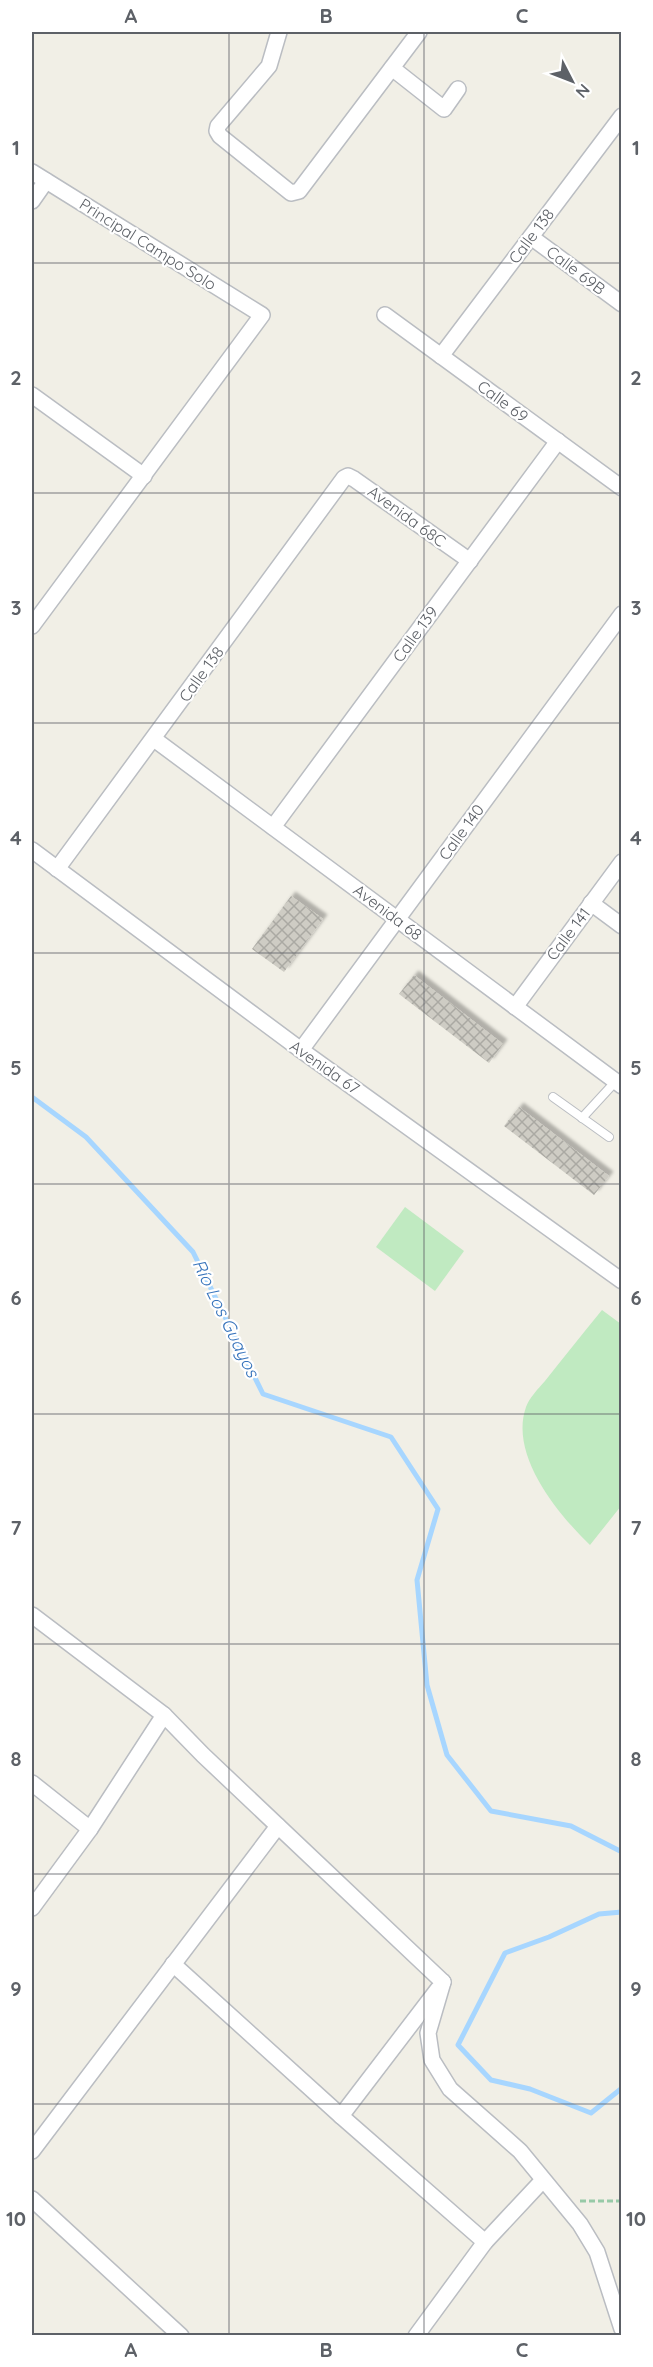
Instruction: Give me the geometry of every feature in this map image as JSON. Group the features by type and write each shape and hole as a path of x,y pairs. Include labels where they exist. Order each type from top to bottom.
{"street":[{"path":"279,32 269,66 218,126 217,131 220,136 291,193 299,191 419,32"},
{"path":"392,68 444,109 458,89"},
{"name":"Calle 138","path":"441,356 621,116"},
{"name":"Principal Campo Solo","path":"32,172 261,312 262,317 144,476"},
{"path":"32,201 46,181"},
{"name":"Calle 69B","path":"531,237 621,304"},
{"name":"Calle 69","path":"385,315 621,488"},
{"path":"32,395 144,476 33,619"},
{"name":"Calle 139","path":"273,827 558,441"},
{"name":"Avenida 68C","path":"344,478 348,476 354,478 470,561"},
{"name":"Calle 138","path":"57,869 344,478"},
{"name":"Calle 140","path":"301,1050 621,614"},
{"name":"Avenida 68","path":"154,739 619,1084"},
{"name":"Avenida 67","path":"32,850 301,1050 621,1281"},
{"name":"Calle 141","path":"515,1007 621,862"},
{"path":"591,903 621,926"},
{"path":"32,1615 164,1715 443,1982"},
{"path":"32,1908 90,1829 164,1715"},
{"path":"32,1783 90,1829"},
{"path":"32,2151 278,1826"},
{"path":"173,1964 484,2241"},
{"path":"341,2116 443,1982"},
{"path":"443,1982 428,2033 432,2060 450,2089 520,2151 579,2224 597,2252 621,2329"},
{"path":"416,2336 484,2241 543,2180"},
{"path":"32,2199 181,2336"}],"lane":[{"path":"582,1118 619,1084"},
{"path":"553,1097 609,1137"}],"path":[{"path":"560,2200 621,2201"}],"green space":[{"path":"405,1207 464,1251 435,1291 376,1247"},
{"path":"602,1310 621,1324 621,1506 590,1545 564,1517 540,1482 530,1464 524,1444 523,1425 526,1407 531,1397"}],"building":[{"path":"291,896 323,919 284,972 252,949"},
{"path":"414,975 503,1044 489,1063 399,994"},
{"path":"519,1107 609,1176 594,1195 504,1126"}],"waterway":[{"name":"Río Los Guayos","path":"32,1097 86,1137 193,1252 263,1394 391,1437 438,1509 417,1580 427,1685 447,1755 491,1811 571,1826 622,1852"},
{"name":"Río Los Guayos","path":"622,1912 599,1914 549,1937 505,1953 458,2045 491,2080 530,2089 591,2113 622,2088"}]}
